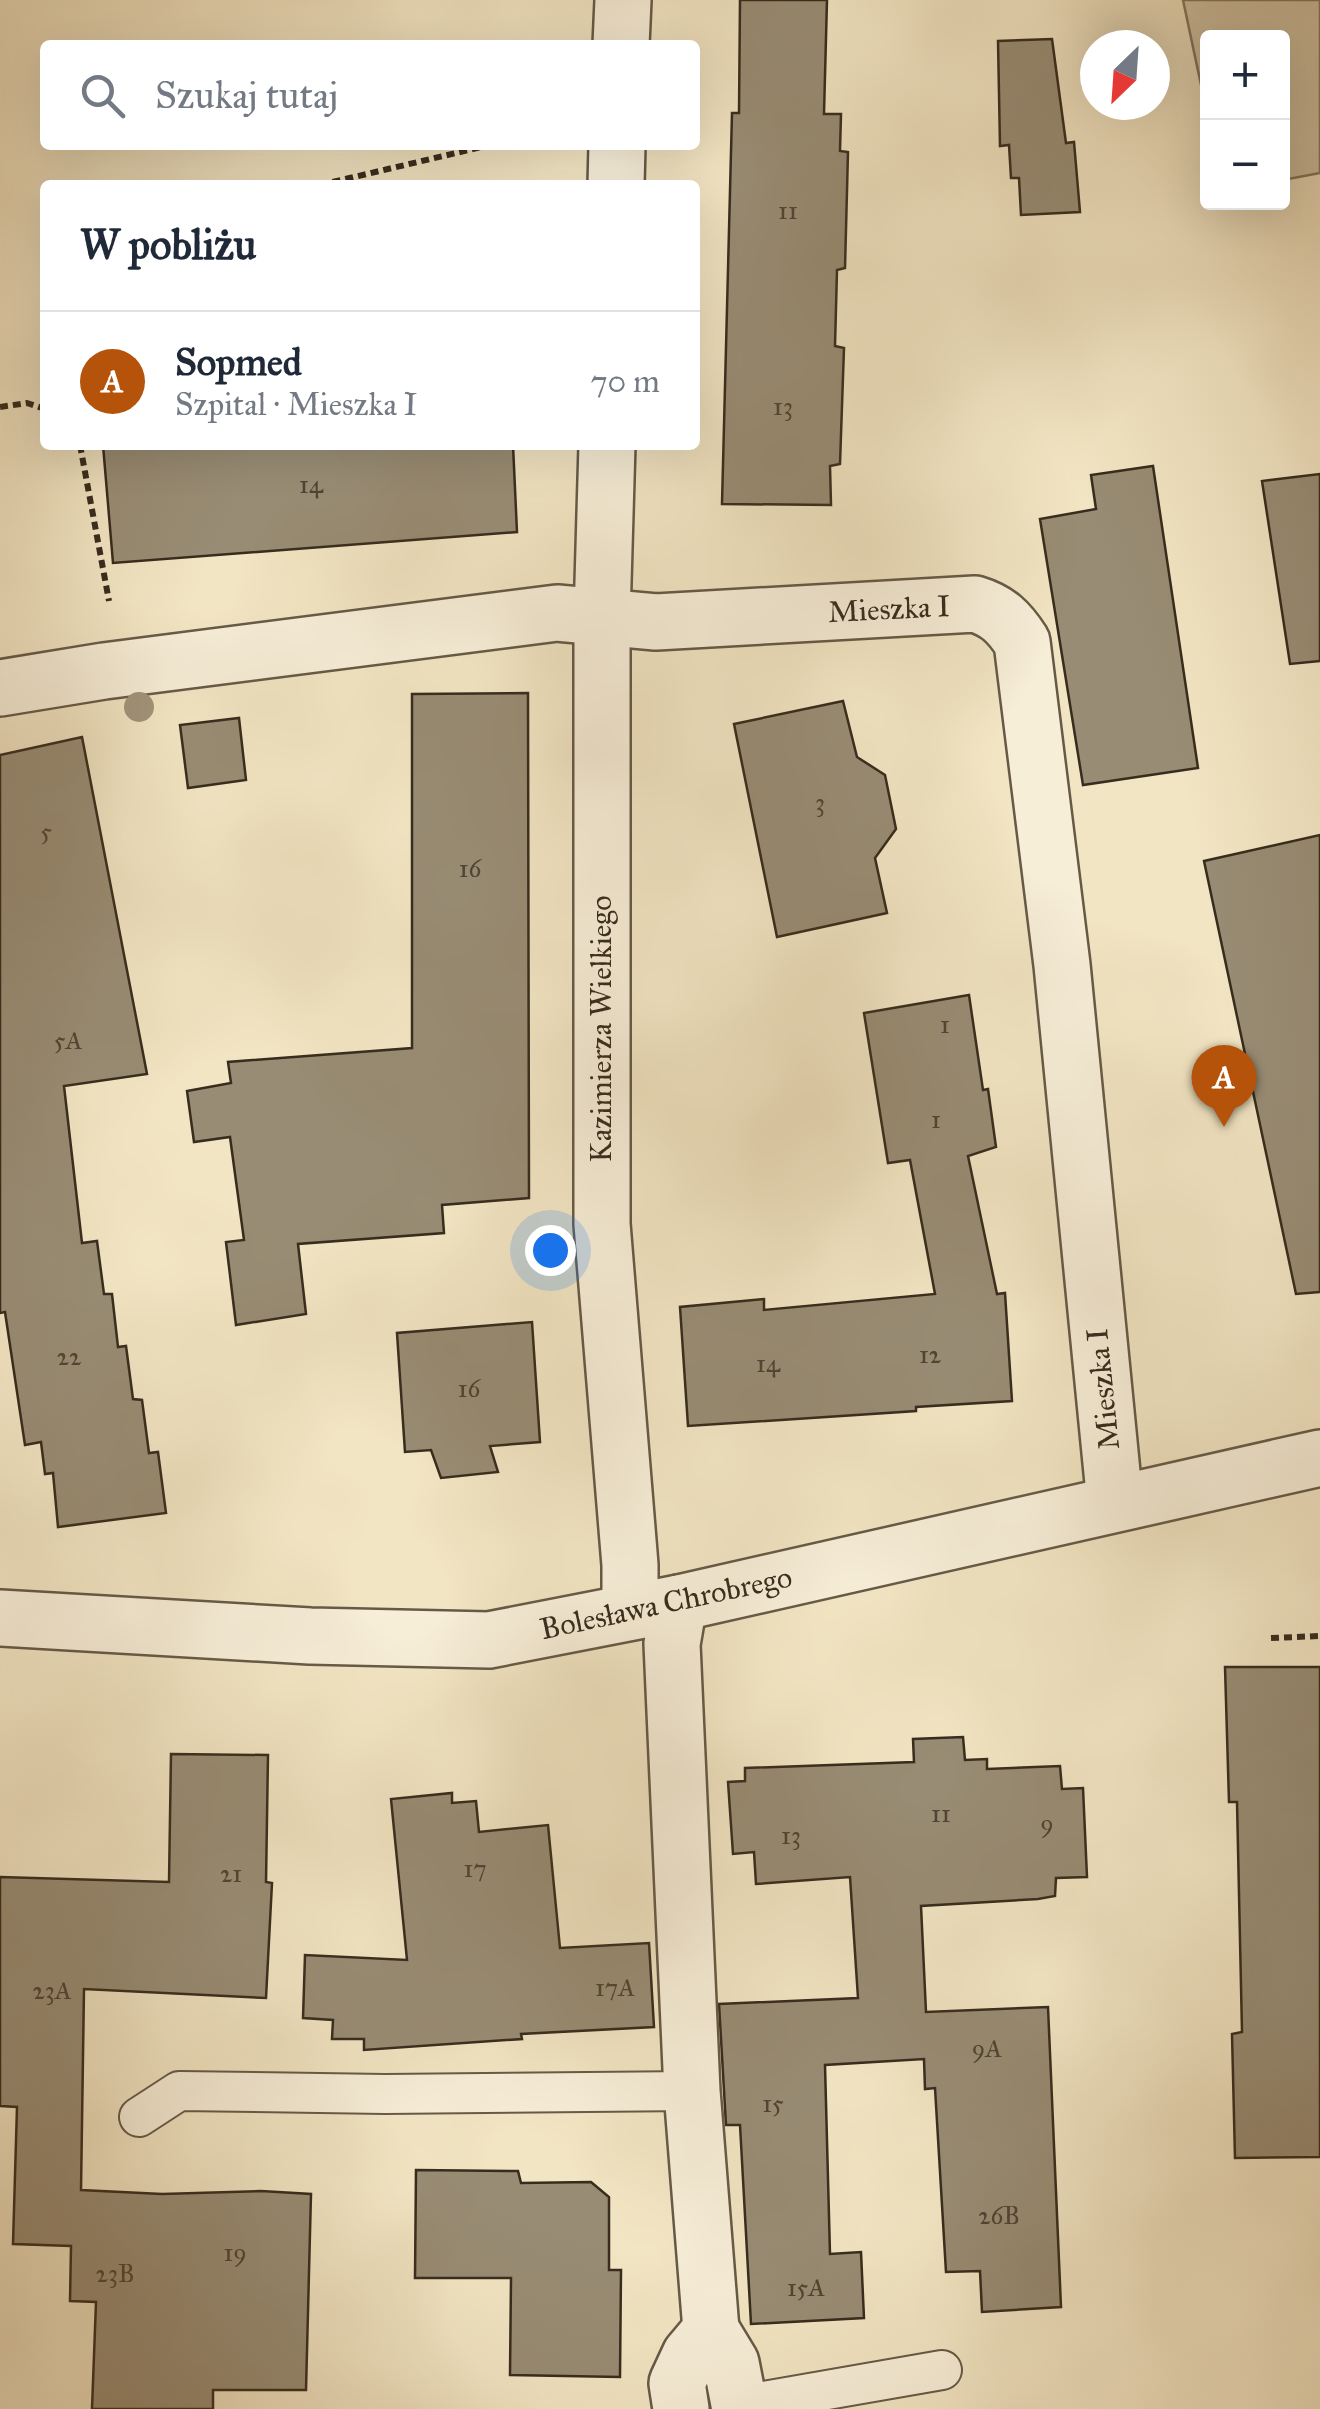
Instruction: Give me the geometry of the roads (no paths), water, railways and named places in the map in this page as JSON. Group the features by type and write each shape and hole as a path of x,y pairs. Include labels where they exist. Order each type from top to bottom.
{"street":[{"path":"621,40 622,0"},
{"path":"616,180 618,150"},
{"name":"Kazimierza Wielkiego","path":"607,450 602,617 602,1224 630,1566 672,1644 692,2091 711,2330"},
{"name":"Mieszka I","path":"0,688 557,613 656,622 974,604 991,609 1009,622 1022,642 1062,964 1115,1504"},
{"name":"Bolesława Chrobrego","path":"0,1618 310,1636 489,1640 654,1607 1320,1458"},
{"path":"681,2409 676,2383 690,2355 711,2330 731,2364 740,2407"}],"lane":[{"path":"139,2117 179,2091 692,2091"},
{"path":"740,2407 942,2370"}],"place":[{"name":"Sopmed","path":"1224,1127"}]}
